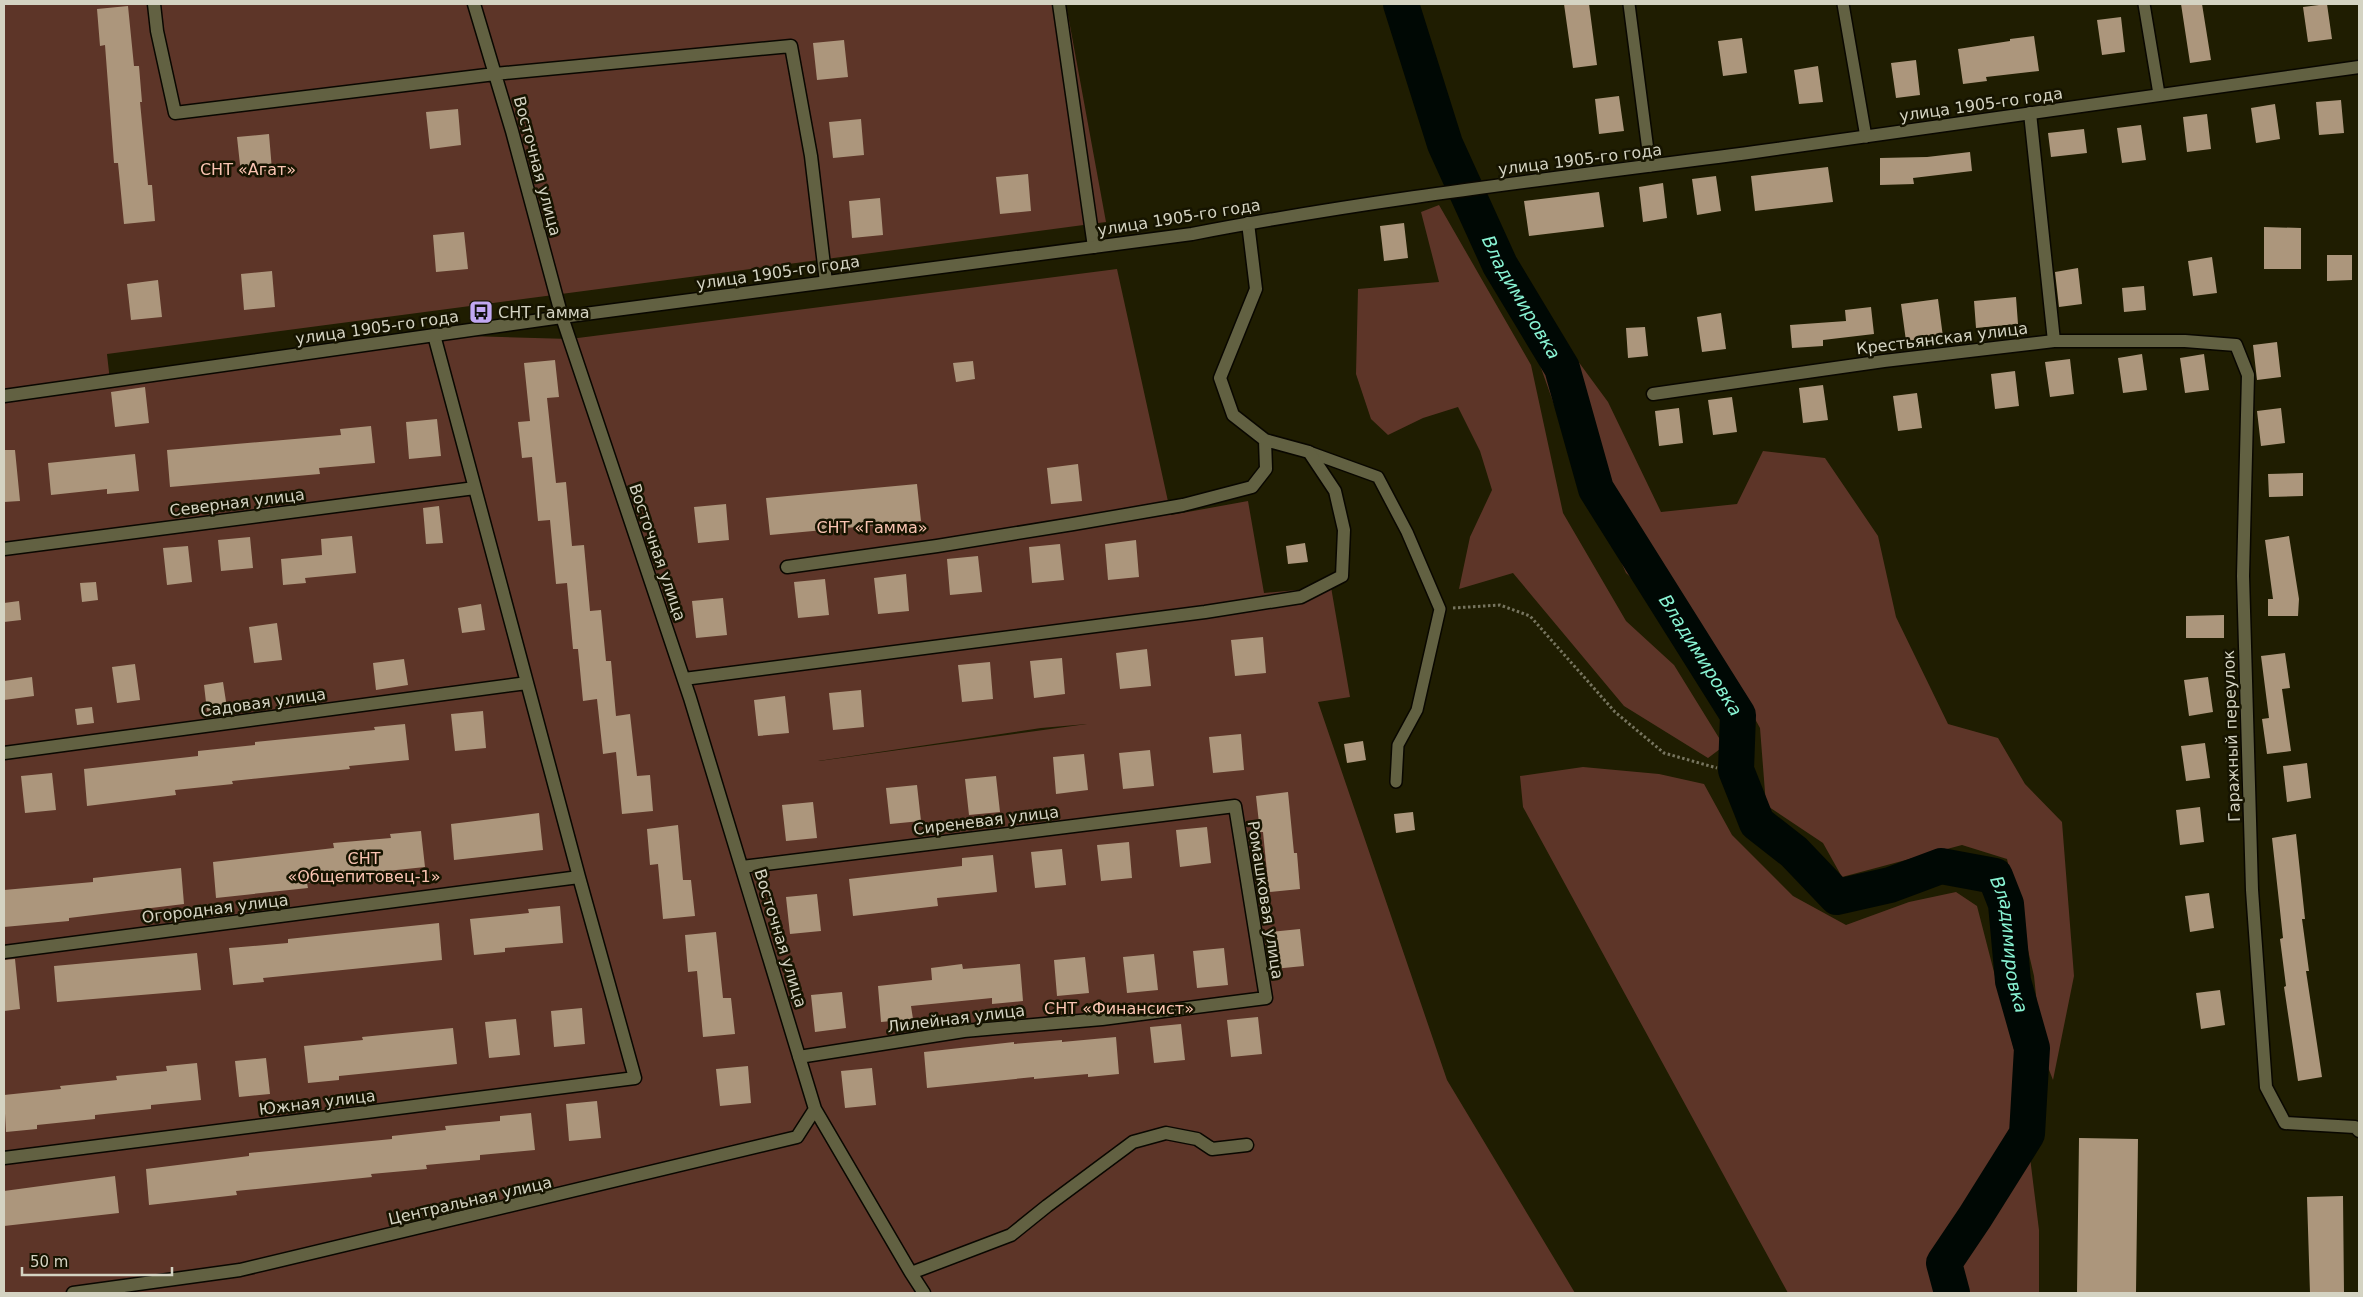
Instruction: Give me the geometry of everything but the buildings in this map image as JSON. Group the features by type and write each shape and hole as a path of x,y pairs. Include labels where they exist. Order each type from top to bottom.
{"street":[{"path":"154,4 157,31 176,113 495,74 792,46 811,156 826,282"},
{"name":"Восточная улица","path":"474,4 562,317 684,679 815,1109 924,1293"},
{"path":"1059,4 1094,247"},
{"name":"улица 1905-го года","path":"4,396 562,317 1192,234 1248,223 1500,186 1866,137 2359,67"},
{"path":"2030,113 2054,341"},
{"path":"684,679 1196,613 1301,597 1342,576 1344,530 1335,491 1309,452 1265,440 1233,415 1220,378 1256,290 1248,223"},
{"path":"434,335 579,877"},
{"name":"Крестьянская улица","path":"1653,394 1884,361 2054,341 2185,341 2236,345"},
{"name":"Гаражный переулок","path":"2236,345 2248,375 2243,576 2252,890 2266,1087 2285,1123 2355,1127 2359,1131"},
{"path":"787,567 937,546 1182,505 1252,487 1266,469 1265,440"},
{"name":"Северная улица","path":"4,549 475,488"},
{"name":"Садовая улица","path":"4,753 527,683"},
{"name":"Сиреневая улица","path":"742,867 1235,806"},
{"name":"Ромашковая улица","path":"1235,806 1266,998"},
{"name":"Огородная улица","path":"4,952 579,877"},
{"name":"Южная улица","path":"4,1158 635,1078 579,877"},
{"name":"Лилейная улица","path":"800,1057 964,1030 1102,1019 1266,998"},
{"name":"Центральная улица","path":"73,1293 120,1290 240,1270 797,1137 815,1109"},
{"path":"912,1274 1011,1235 1046,1206 1133,1142 1166,1132 1197,1139 1212,1149 1247,1145"}],"lane":[{"path":"1630,4 1650,166"},
{"path":"1843,4 1866,137"},
{"path":"2144,4 2160,94"},
{"path":"1309,452 1378,477 1407,532 1440,609 1417,710 1398,745 1396,782"}],"path":[{"path":"1440,609 1500,605 1530,616 1615,712 1664,753 1717,768"}],"green space":[{"path":"4,4 1066,4 1106,222 107,354 110,381 434,335 570,339 1117,269 1171,515 1248,501 1264,593 1331,587 1350,697 1318,702 1447,1080 1575,1293 4,1293","holes":["1087,724 818,761 1041,728"]},
{"path":"1439,205 1531,365 1563,513 1626,621 1674,665 1724,746 1708,758 1624,706 1513,573 1459,589 1470,537 1492,490 1480,451 1458,407 1423,418 1388,435 1371,419 1356,374 1358,289 1439,282 1421,212"},
{"path":"1561,338 1608,402 1661,512 1737,504 1763,451 1825,458 1878,536 1896,617 1948,724 1998,738 2025,784 2062,822 2074,976 2053,1080 2042,1052 2034,976 2007,859 1962,845 1842,877 1823,843 1766,805 1760,728 1723,661 1626,573 1563,430 1535,351"},
{"path":"1583,767 1659,774 1704,784 1732,835 1793,896 1846,925 1909,902 1956,892 1977,906 2019,1069 2039,1230 2039,1293 1788,1293 1523,807 1520,776"}],"waterway":[{"name":"Владимировка","path":"1401,4 1445,144 1500,265 1562,368 1596,489 1738,715 1736,770 1757,823 1794,852 1837,897 1890,885 1941,866 1995,876 2006,904 2013,981 2032,1048 2027,1134 1944,1263 1952,1293"}],"place":[{"name":"СНТ Гамма","path":"481,312"}],"park label":[{"name":"СНТ «Агат»","path":"248,169"},
{"name":"СНТ «Гамма»","path":"872,527"},
{"name":"СНТ «Общепитовец-1»","path":"364,867"},
{"name":"СНТ «Финансист»","path":"1119,1008"}]}
